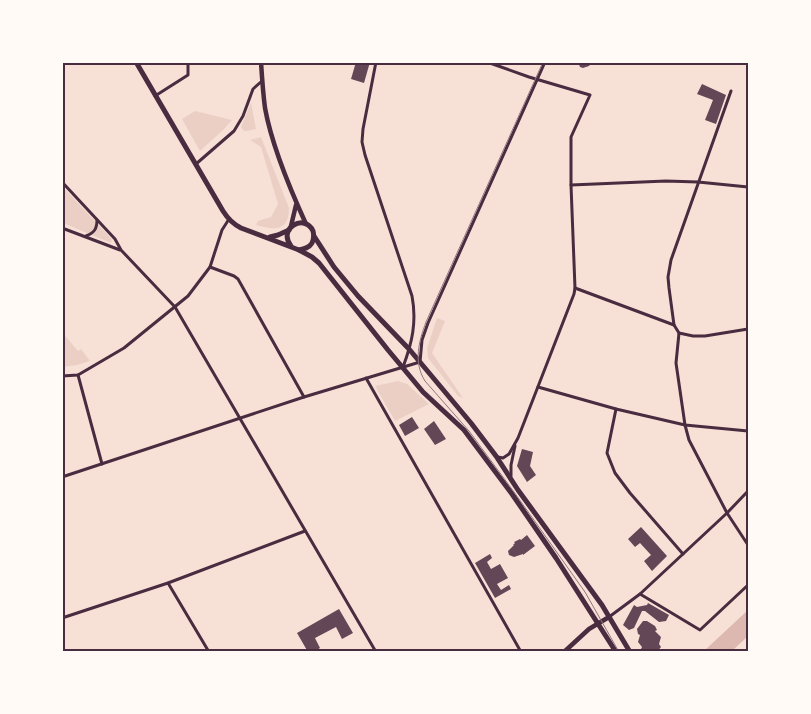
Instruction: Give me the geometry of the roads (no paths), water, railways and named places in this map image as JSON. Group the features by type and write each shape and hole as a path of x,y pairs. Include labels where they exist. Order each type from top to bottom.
{"main road":[{"path":"136,62 228,219 241,228 291,246 312,257 319,264 423,392 464,430 512,494 556,558 616,652"},
{"path":"261,62 262,81 270,128 296,204 306,224 313,231 314,236 334,267 358,296 409,349 496,456 511,476 518,490 609,617 630,652"},
{"path":"291,246 287,239 296,204"},
{"path":"269,238 298,223 306,224"},
{"path":"299,250 309,246 314,236"},
{"path":"564,652 589,628 609,617"}],"street":[{"path":"155,96 188,76 188,62"},
{"path":"376,62 362,142 412,296 414,321 409,349 403,368"},
{"path":"487,62 590,96 571,137 574,294 518,438 511,465 511,476"},
{"path":"62,476 304,397 420,362 422,340 428,323 545,62"},
{"path":"196,164 234,131 243,116 253,89 262,81"},
{"path":"731,91 671,260 668,288 674,325 679,333 676,363 685,425 690,440 727,513 748,545"},
{"path":"571,185 666,181 698,182 748,188"},
{"path":"62,182 115,239 121,250 175,307 376,652"},
{"path":"86,236 94,232 97,219"},
{"path":"62,376 78,375 124,348 188,296 210,267 222,230 228,219"},
{"path":"62,228 121,250"},
{"path":"210,267 238,279 304,397"},
{"path":"575,288 674,325"},
{"path":"679,333 705,336 748,329"},
{"path":"78,375 102,464"},
{"path":"366,378 521,652"},
{"path":"538,387 616,409 685,425 748,431"},
{"path":"616,409 607,452 615,473 683,554"},
{"path":"496,456 506,457 518,438"},
{"path":"609,617 640,594 748,491"},
{"path":"62,618 168,583 306,531"},
{"path":"168,583 209,652"},
{"path":"640,594 700,630 748,585"}],"tram line":[{"path":"543,62 426,322 419,344 418,359 421,374 425,381 469,431 514,492 585,592 619,652"}]}
